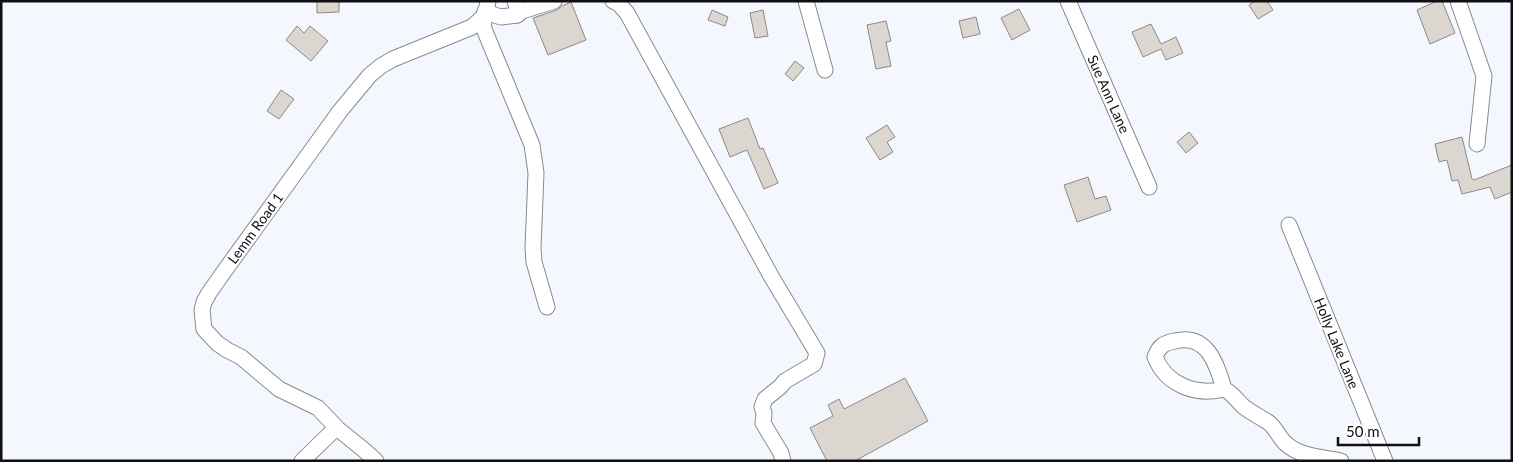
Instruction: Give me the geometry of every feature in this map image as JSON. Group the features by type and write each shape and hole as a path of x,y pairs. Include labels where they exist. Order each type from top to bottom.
{"street":[{"path":"547,307 534,262 536,173 532,145 484,29 485,10 502,17 516,8 522,11 554,1"},
{"path":"613,1 618,3 627,13 771,276 817,353 814,364 785,381 764,399 762,423 781,454 783,461"},
{"path":"806,1 825,70"},
{"name":"Sue Ann Lane","path":"1068,1 1150,187"},
{"path":"1458,1 1484,76 1478,144"},
{"name":"Lemm Road 1","path":"376,461 336,428 318,408 279,389 241,357 217,343 204,329 202,310 204,302 223,273 340,111 370,75 393,59 472,27 485,10"},
{"name":"Holly Lake Lane","path":"1289,225 1385,461"},
{"path":"1224,389 1218,368 1208,350 1197,342 1185,339 1163,344 1158,349 1155,357 1158,365 1177,384 1195,391 1211,392 1224,389 1229,391 1244,407 1270,423 1283,441 1297,451 1341,461"},
{"path":"302,461 336,428"}],"building":[{"path":"317,1 339,1 339,12 317,13"},
{"path":"1255,1 1267,1 1273,10 1258,19 1249,5"},
{"path":"1437,1 1442,1 1455,33 1430,44 1417,10"},
{"path":"571,2 586,40 548,55 533,18 557,10"},
{"path":"1019,9 1030,30 1012,40 1001,18"},
{"path":"712,10 728,17 725,26 708,20"},
{"path":"763,10 768,36 755,38 750,13"},
{"path":"976,17 980,34 963,38 959,21"},
{"path":"886,21 891,41 886,42 891,66 876,69 867,25"},
{"path":"1151,24 1161,44 1176,37 1183,53 1166,60 1161,49 1143,57 1132,32"},
{"path":"297,26 304,33 310,26 328,41 311,61 286,40"},
{"path":"795,61 804,68 793,81 785,74"},
{"path":"281,90 294,99 279,119 267,111"},
{"path":"748,118 760,149 763,148 778,183 764,189 747,150 730,157 719,129"},
{"path":"887,125 895,137 887,142 893,152 880,160 866,138"},
{"path":"1189,132 1198,143 1186,153 1177,142"},
{"path":"1462,137 1472,179 1474,180 1512,165 1512,192 1495,199 1490,187 1462,194 1458,180 1452,181 1447,160 1439,162 1435,144"},
{"path":"1088,177 1095,199 1106,196 1111,210 1077,222 1064,185"},
{"path":"905,378 928,421 855,461 827,461 810,428 833,416 828,405 839,399 844,409"}]}
